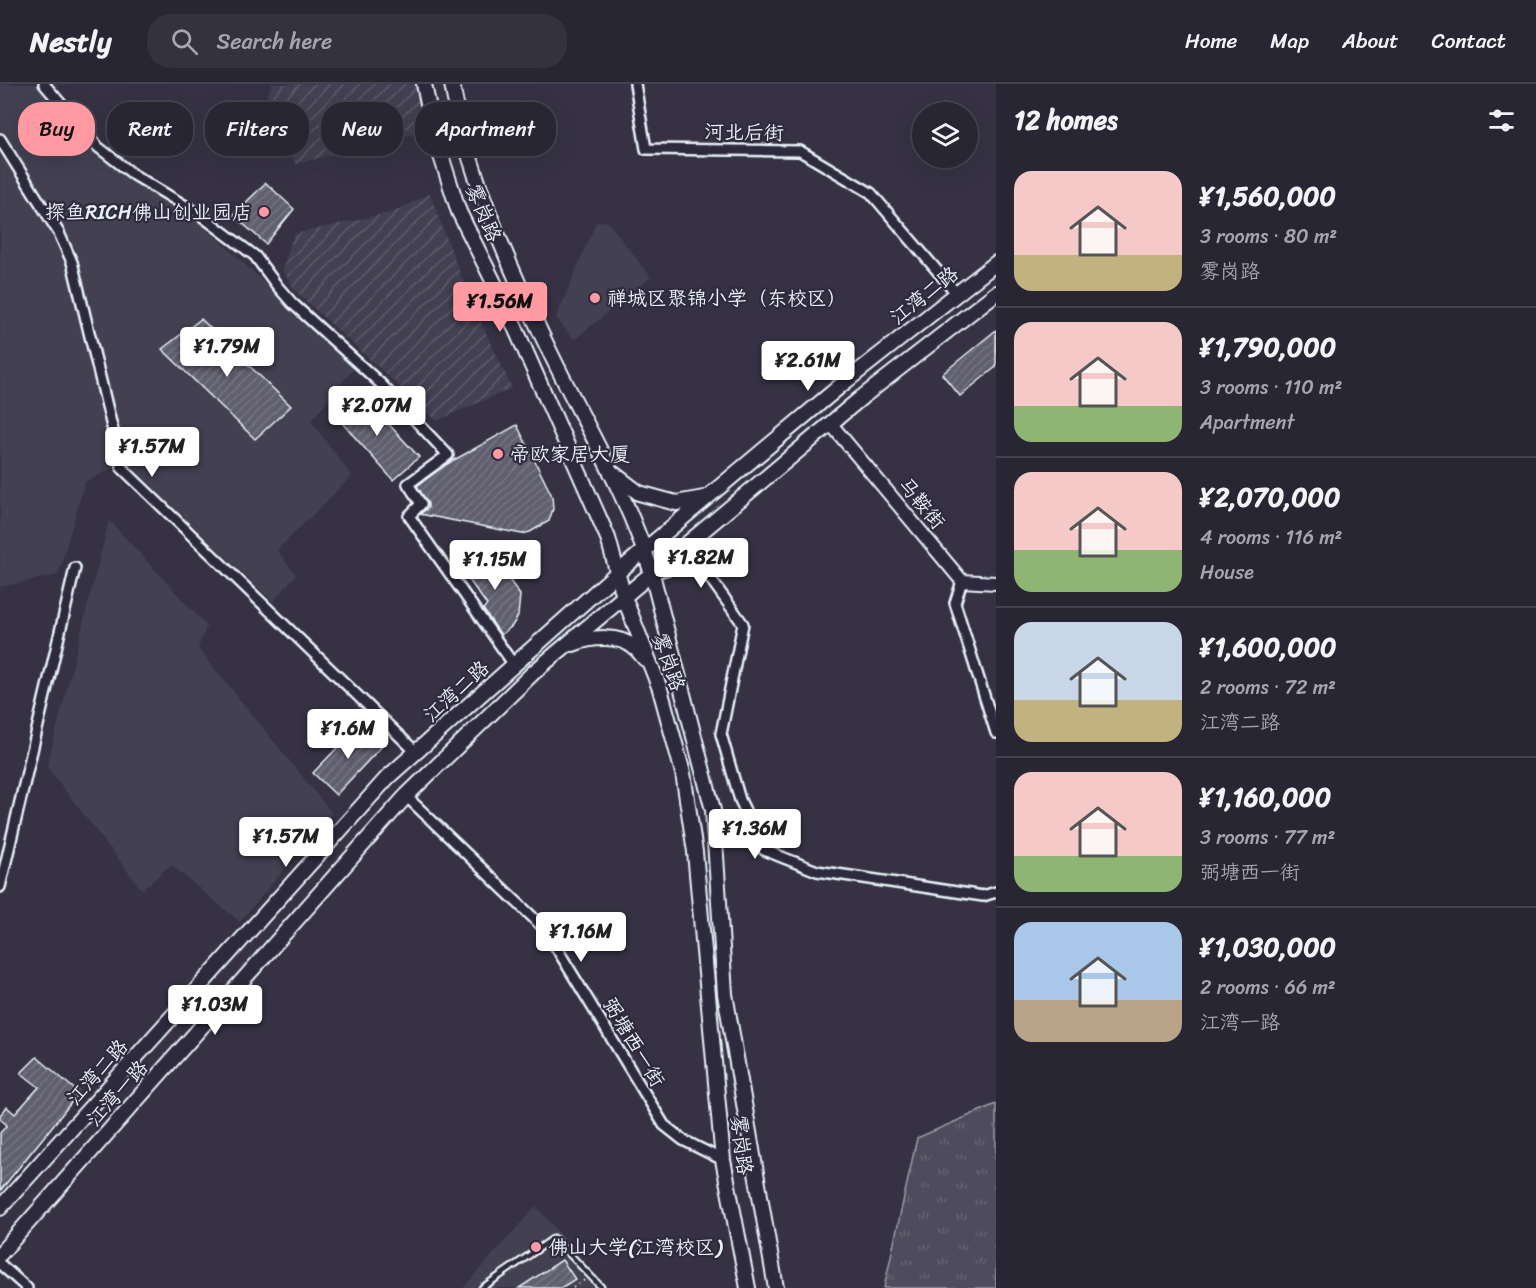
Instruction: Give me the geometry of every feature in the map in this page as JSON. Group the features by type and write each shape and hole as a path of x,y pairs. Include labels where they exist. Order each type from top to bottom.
{"main road":[{"name":"雾岗路","path":"424,84 434,134 459,212 506,307 608,538 624,597 660,689 683,773 695,852 723,1160 748,1288"},
{"name":"雾岗路","path":"452,84 458,116 486,204 539,330 612,473 645,549 652,574 713,810 724,994 777,1288"},
{"name":"江湾二路","path":"0,1208 388,777 645,549 844,382 996,263"},
{"name":"江湾二路","path":"406,796 534,672 830,423 996,293"},
{"path":"612,473 639,493 676,503 706,498"},
{"path":"563,648 586,639 611,638 634,647 652,668"},
{"name":"江湾一路","path":"0,1254 406,796"}],"street":[{"path":"44,84 98,147 134,175 199,214 255,256 292,303 381,384 448,456 408,484 421,504 410,516 514,665"},
{"name":"河北后街","path":"635,84 646,149 800,151 871,193 957,294"},
{"path":"0,139 59,233 72,262 122,468 416,752"},
{"name":"马鞍街","path":"830,423 962,581"},
{"path":"652,574 696,560 743,624 722,734 740,801 764,849 817,870 983,896 996,892"},
{"path":"0,887 75,568"},
{"path":"996,583 962,581 956,603 996,733"},
{"name":"弼塘西一街","path":"406,796 545,929 664,1125 683,1140 723,1160"},
{"path":"0,1264 27,1288"}],"lane":[{"path":"482,1288 554,1238 602,1288"}],"path":[{"path":"573,1288 591,1276"}],"shaded area":[{"path":"0,84 47,84 60,102 18,102 18,156 95,156 95,147 107,154 107,156 111,156 160,185 355,367 311,421 352,476 277,550 296,575 273,602 126,462 85,482 58,575 0,587"},
{"path":"272,84 416,84 420,102 415,102 415,134 403,137 403,102 321,102 321,156 327,156 295,164 292,156 309,156 309,102 264,102"},
{"path":"430,194 469,297 512,388 437,421 296,292 282,270 294,234 393,212"},
{"name":"禅城区聚锦小学（东校区）","path":"607,221 651,277 574,340 556,318 596,222"},
{"path":"109,520 207,626 198,648 332,813 240,922 171,865 142,890 47,767"},
{"name":"佛山大学(江湾校区)","path":"536,1206 607,1288 463,1288"}],"green space":[{"path":"996,1104 996,1288 884,1288 917,1138"}],"building":[{"name":"探鱼RICH佛山创业园店","path":"266,183 294,209 266,244 233,215"},
{"path":"201,319 291,406 255,439 162,349"},
{"path":"996,330 996,367 960,396 942,374"},
{"path":"361,394 419,457 393,480 336,416"},
{"name":"帝欧家居大厦","path":"517,425 552,496 553,509 549,521 522,534 420,514 428,508 428,504 417,486 447,464"},
{"path":"484,553 492,555 520,595 518,616 512,626 501,635 483,609 487,605 462,570"},
{"path":"360,724 382,746 336,795 313,773"},
{"path":"37,1057 79,1093 0,1191 0,1133 7,1125 0,1119 0,1115 7,1107 15,1114 39,1087 21,1073"},
{"path":"562,1260 575,1279 561,1288 519,1288"}],"place":[{"name":"探鱼RICH佛山创业园店","path":"264,212"},
{"name":"禅城区聚锦小学（东校区）","path":"595,298"},
{"name":"帝欧家居大厦","path":"498,454"},
{"name":"佛山大学(江湾校区)","path":"536,1247"}]}
